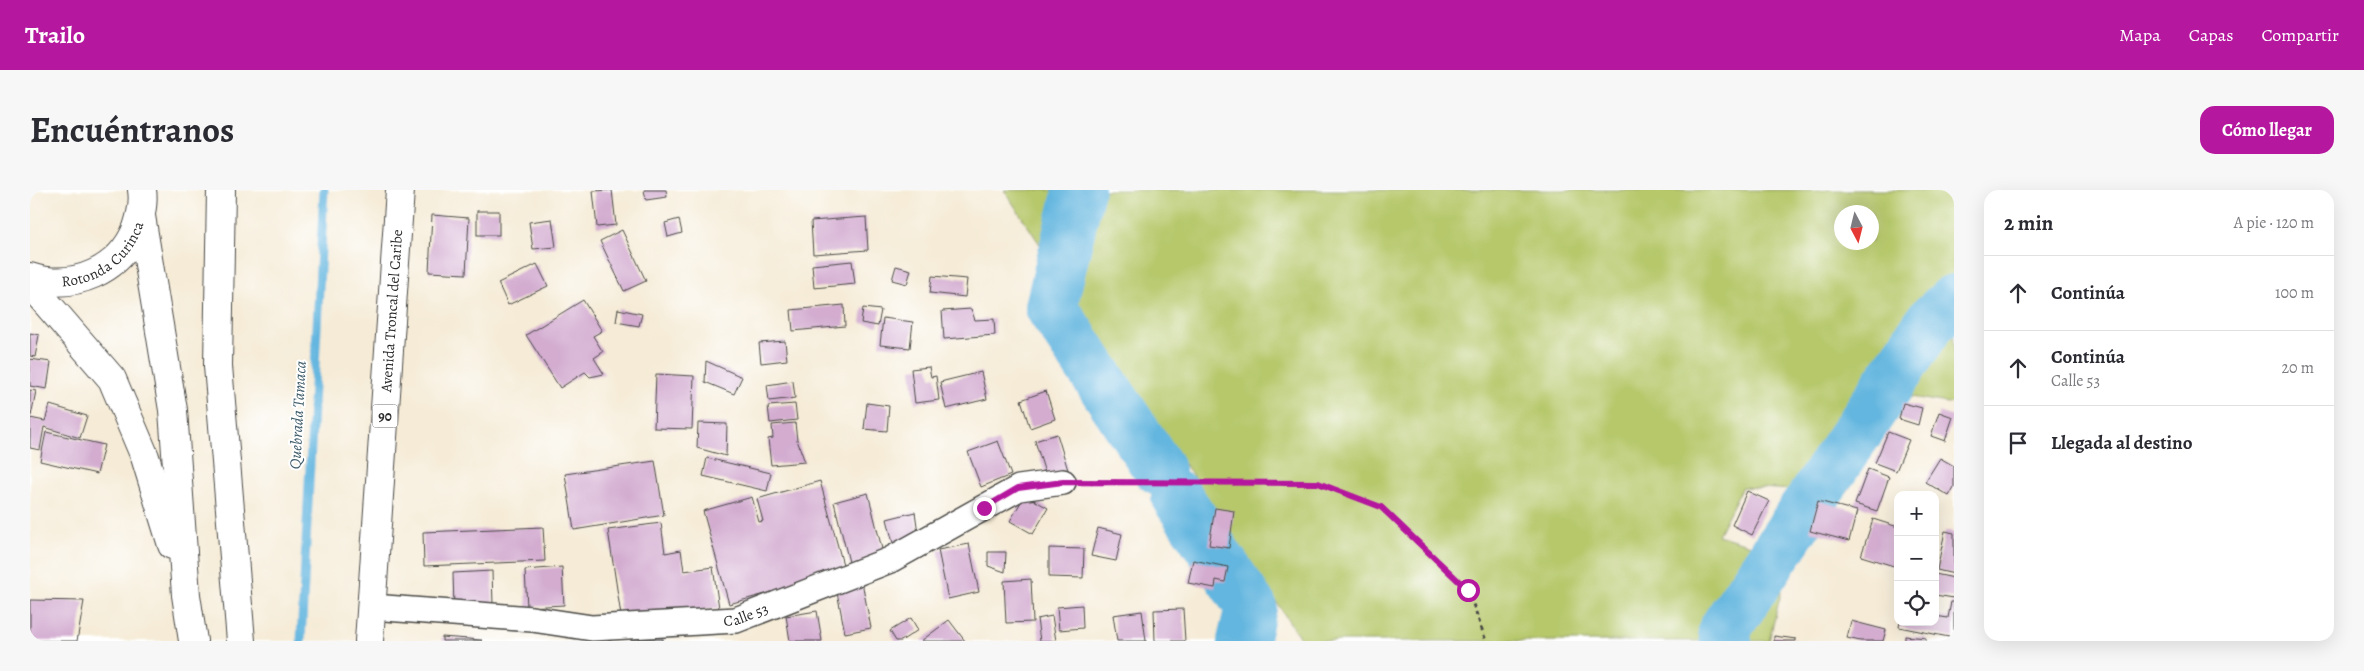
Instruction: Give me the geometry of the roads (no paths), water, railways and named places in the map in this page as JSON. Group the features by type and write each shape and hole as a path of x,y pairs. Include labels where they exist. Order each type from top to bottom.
{"main road":[{"path":"221,190 218,366 241,641"},
{"name":"Avenida Troncal del Caribe","path":"370,641 400,190"},
{"path":"141,203 173,410 186,595 193,641"},
{"name":"Rotonda Curinca","path":"30,277 46,282 71,282 95,275 116,260 132,240 141,203"},
{"path":"30,284 112,379 145,457 186,595"}],"street":[{"name":"Calle 53","path":"372,607 532,619 593,635 736,620 890,560 1018,488 1063,482"}],"waterway":[{"name":"Quebrada Tamaca","path":"301,641 324,190"},
{"path":"1079,190 1051,307 1159,469"},
{"path":"1726,641 1724,630 1931,321 1954,300"},
{"path":"1177,497 1251,607 1243,641"}]}
